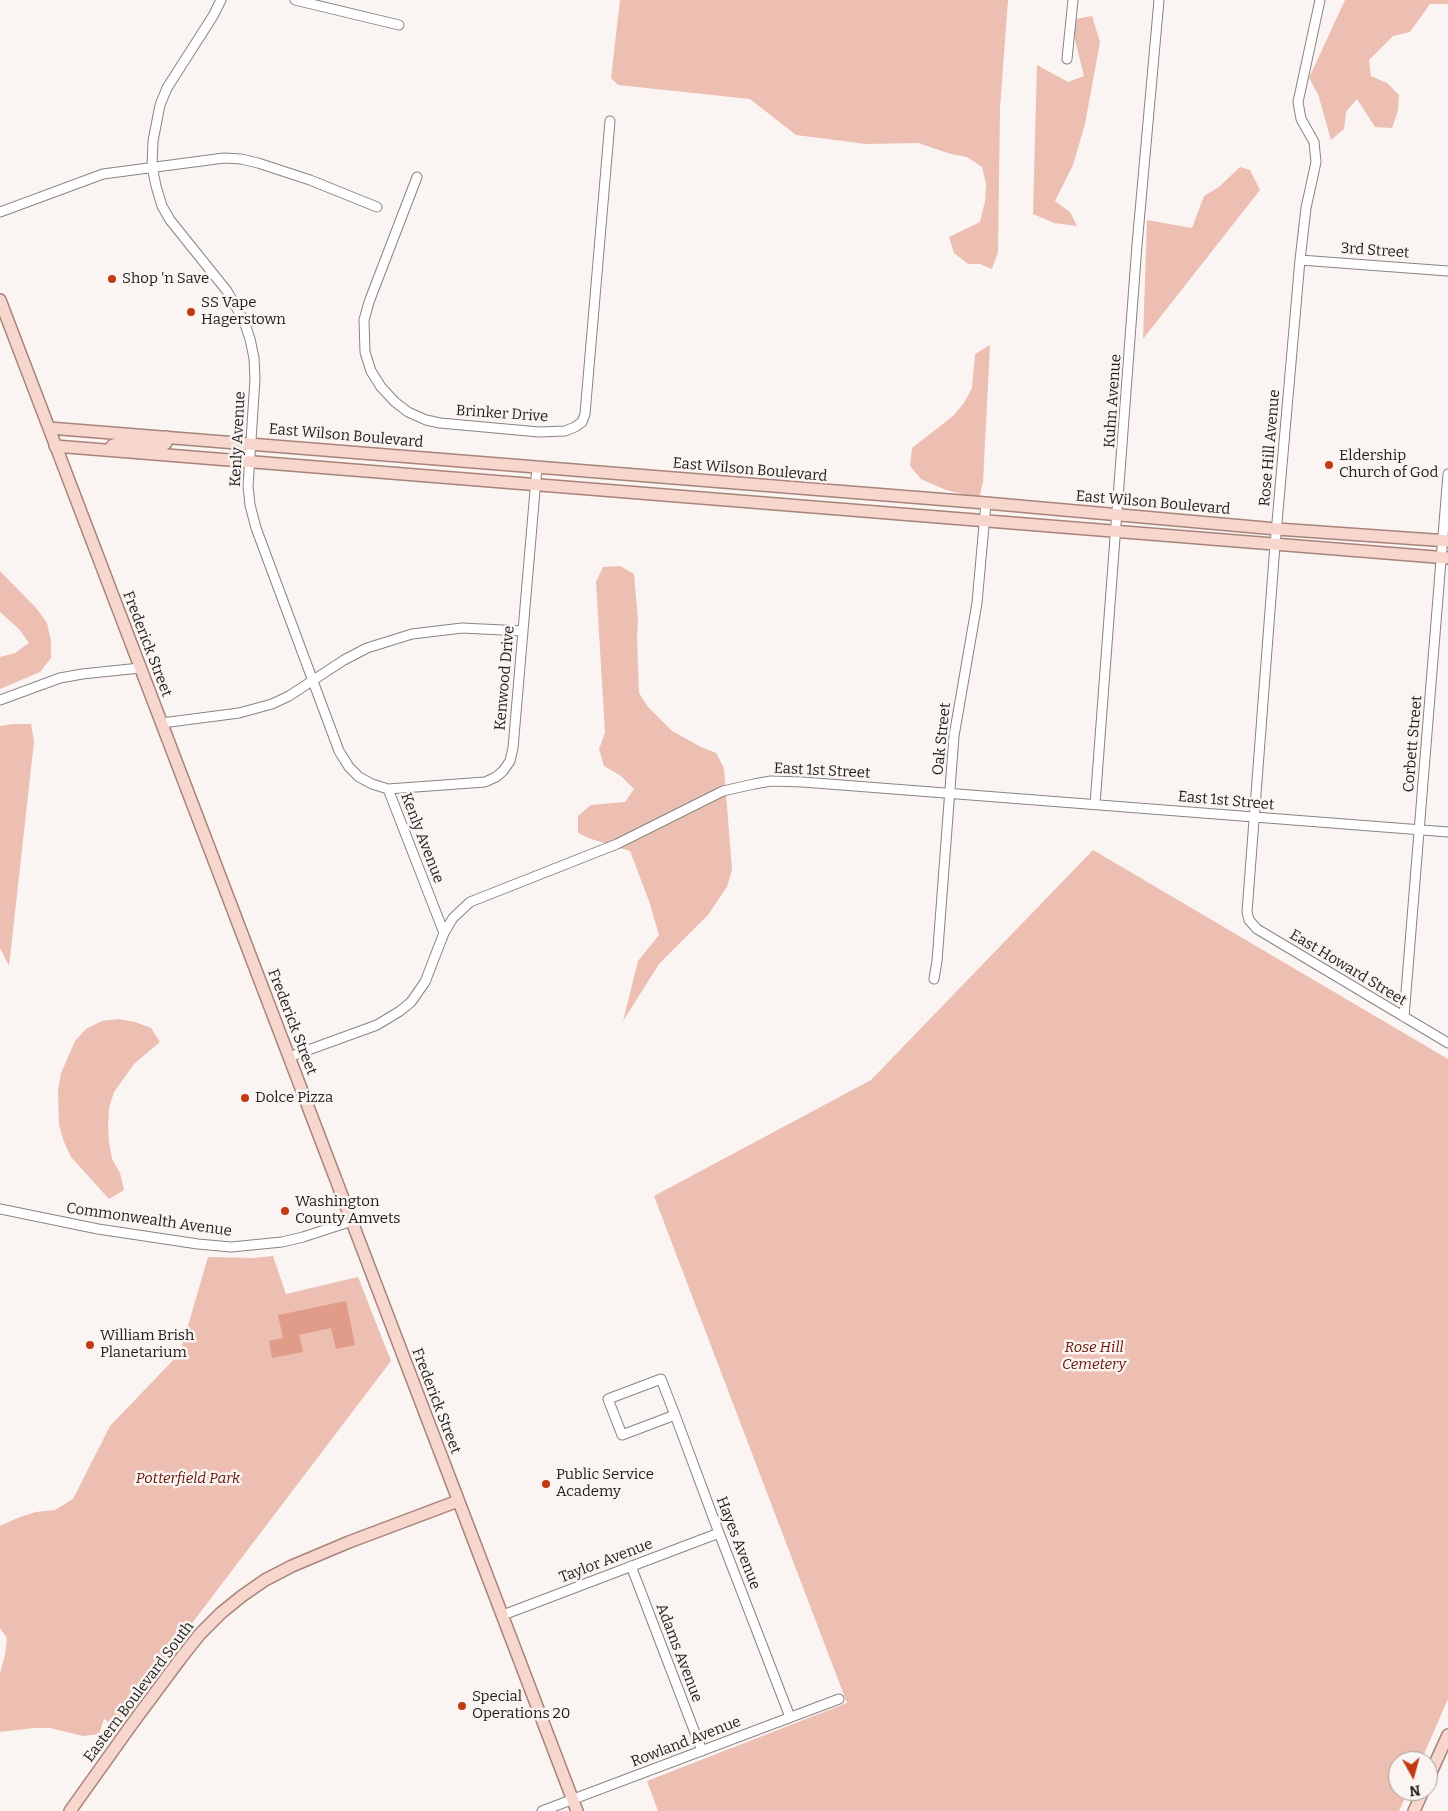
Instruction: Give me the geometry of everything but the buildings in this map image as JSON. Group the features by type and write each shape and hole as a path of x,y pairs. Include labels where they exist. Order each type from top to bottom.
{"main road":[{"name":"Frederick Street","path":"0,300 577,1811"},
{"name":"East Wilson Boulevard","path":"49,428 986,503 1277,529 1445,541"},
{"path":"109,450 113,445 120,443 162,446 166,443 167,437"},
{"name":"East Wilson Boulevard","path":"55,446 1445,557"},
{"name":"Eastern Boulevard South","path":"70,1811 132,1724 200,1634 242,1596 265,1580 292,1566 458,1501"},
{"path":"1438,1758 1448,1735"}],"street":[{"name":"Kenly Avenue","path":"221,0 213,16 167,88 155,124 152,166 160,199 170,220 227,291 237,306 250,339 254,358 255,379 248,462 250,505 256,528 312,681 339,751 349,767 359,777 388,789 444,933"},
{"path":"295,0 399,26"},
{"path":"1067,59 1073,0"},
{"name":"Kuhn Avenue","path":"1095,804 1137,245 1159,0"},
{"name":"Rose Hill Avenue","path":"1247,905 1275,544 1300,260 1306,208 1314,175 1316,151 1310,132 1301,118 1298,102 1320,0"},
{"name":"Brinker Drive","path":"417,178 369,302 364,320 364,352 371,371 381,387 395,402 408,412 426,420 440,423 539,432 565,431 582,422 585,414 610,121"},
{"path":"0,212 103,174 152,166 224,158 242,159 310,180 378,207"},
{"name":"3rd Street","path":"1300,260 1448,271"},
{"name":"Kenwood Drive","path":"388,789 485,782 496,778 510,761 513,748 536,467"},
{"name":"Corbett Street","path":"1404,1017 1445,557 1448,474"},
{"name":"Oak Street","path":"934,979 959,704 977,603 986,503"},
{"path":"162,723 256,710 289,696 344,660 367,648 412,634 462,628 523,631"},
{"path":"0,700 60,678 140,668"},
{"name":"East 1st Street","path":"289,1057 377,1025 400,1011 410,1002 425,982 444,933 453,918 461,908 470,902 617,844 705,799 741,786 771,781 803,782 1448,832"},
{"name":"East Howard Street","path":"1247,905 1249,920 1257,929 1448,1043"},
{"name":"Commonwealth Avenue","path":"0,1209 98,1229 231,1247 254,1246 289,1240 352,1221"},
{"name":"Hayes Avenue","path":"675,1415 622,1435 608,1399 661,1379 675,1415 719,1533 790,1717"},
{"name":"Taylor Avenue","path":"503,1615 719,1533"},
{"name":"Adams Avenue","path":"632,1566 702,1751"},
{"name":"Rowland Avenue","path":"542,1811 839,1698"}],"green space":[{"path":"620,0 1008,0 1000,108 998,252 992,269 980,264 968,264 954,253 949,237 980,222 985,201 986,184 982,167 967,157 951,154 918,143 866,144 796,135 750,99 618,85 611,78"},
{"path":"1345,0 1448,0 1448,4 1430,4 1410,32 1393,36 1369,60 1371,76 1387,83 1399,95 1398,111 1392,128 1375,127 1357,99 1346,112 1344,129 1331,140 1318,94 1309,78"},
{"path":"1092,16 1100,42 1085,124 1073,165 1055,201 1070,212 1077,226 1054,223 1033,214 1037,65 1068,82 1084,76 1074,36 1076,19"},
{"path":"1240,167 1250,170 1260,190 1143,339 1147,220 1192,228 1204,196 1219,187"},
{"path":"990,345 983,482 979,498 946,490 921,479 910,466 912,448 953,416 964,403 972,388 975,354"},
{"path":"620,566 634,574 638,621 639,693 648,707 672,731 716,753 724,768 732,870 727,887 708,915 659,964 623,1021 638,961 659,935 649,901 630,851 578,833 578,816 591,805 625,802 634,789 621,776 604,766 599,749 605,733 596,582 603,567"},
{"path":"0,571 37,609 47,623 51,641 51,658 40,672 0,689 0,657 15,653 29,643 19,629 0,612"},
{"path":"31,724 34,741 9,966 0,948 0,726"},
{"name":"Rose Hill Cemetery","path":"1093,850 1448,1059 1448,1699 1425,1751 1388,1751 1388,1801 1404,1801 1399,1811 658,1811 647,1781 847,1703 654,1196 871,1080"},
{"path":"118,1019 135,1022 151,1028 160,1042 134,1064 114,1092 109,1108 109,1142 112,1159 120,1173 124,1190 109,1199 71,1157 59,1125 58,1091 61,1073 75,1041 86,1029 102,1021"},
{"name":"Potterfield Park","path":"273,1256 286,1294 358,1277 391,1361 114,1726 104,1719 99,1734 83,1736 50,1728 0,1732 0,1673 7,1638 0,1628 0,1526 36,1512 55,1510 73,1499 110,1426 180,1353 208,1257 253,1258"}],"shaded area":[{"path":"346,1301 355,1345 336,1349 331,1328 299,1335 303,1352 272,1358 269,1341 283,1338 278,1315"}],"place":[{"name":"Shop 'n Save","path":"112,279"},
{"name":"SS Vape Hagerstown","path":"191,312"},
{"name":"Eldership Church of God","path":"1329,465"},
{"name":"Dolce Pizza","path":"245,1098"},
{"name":"Washington County Amvets","path":"285,1211"},
{"name":"William Brish Planetarium","path":"90,1345"},
{"name":"Public Service Academy","path":"546,1484"},
{"name":"Special Operations 20","path":"462,1706"}]}
